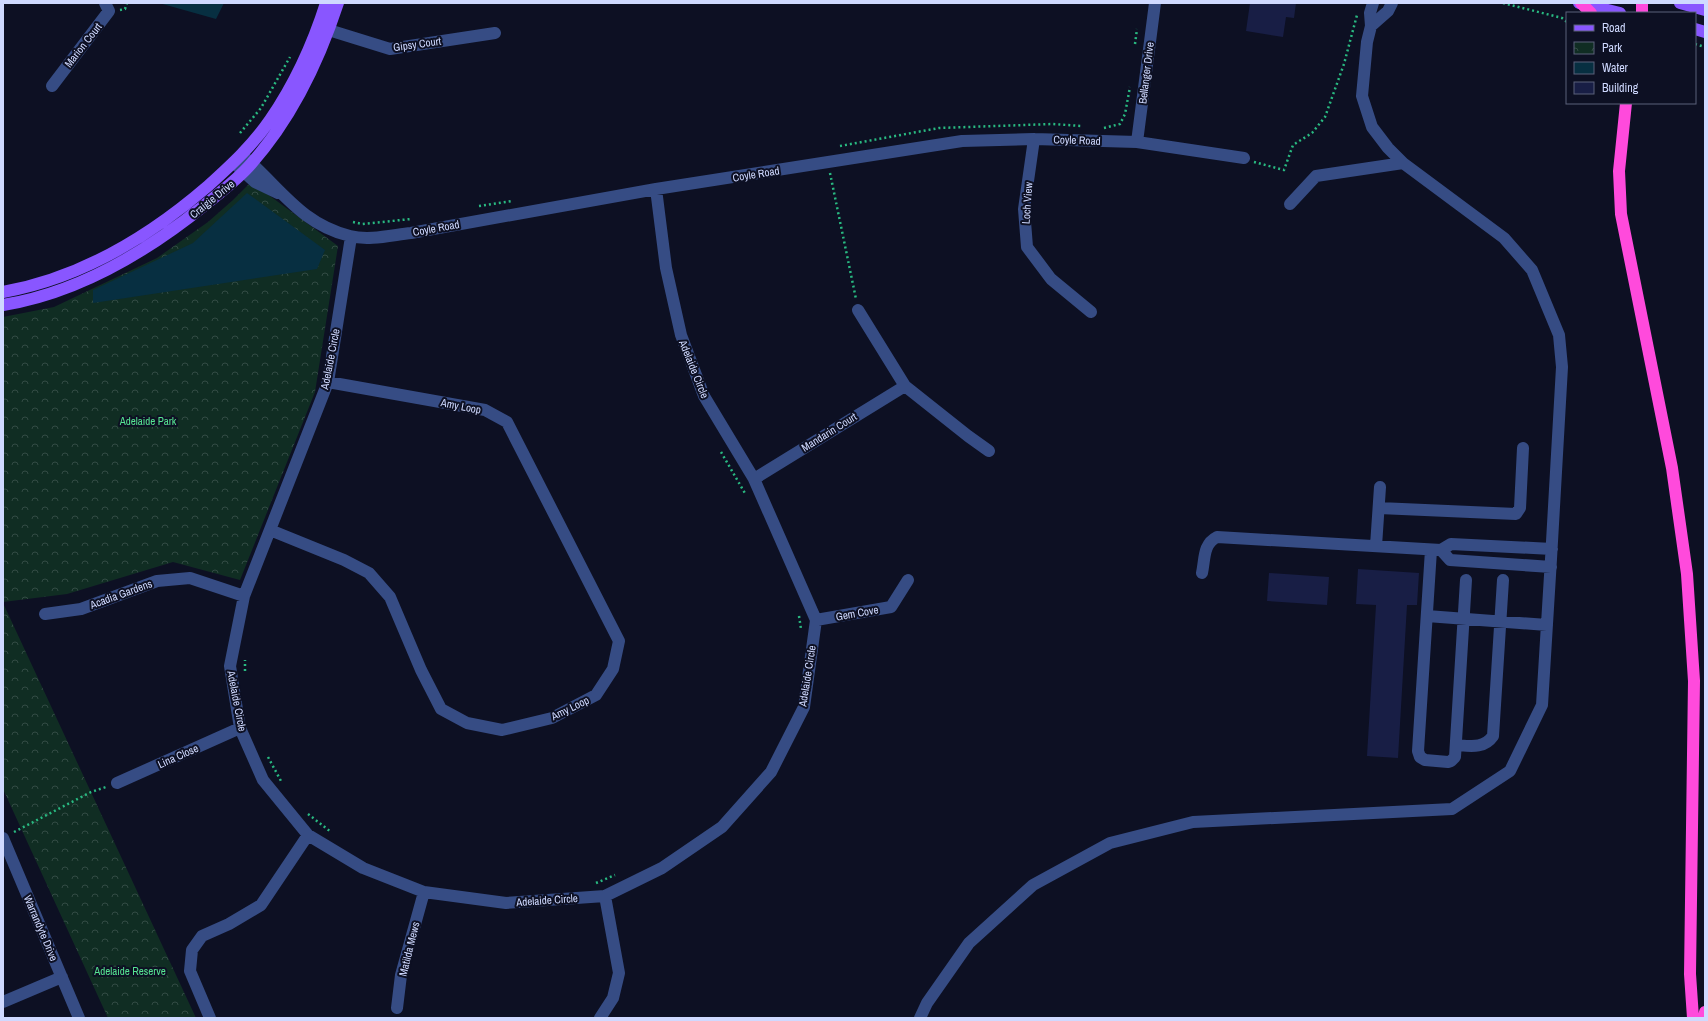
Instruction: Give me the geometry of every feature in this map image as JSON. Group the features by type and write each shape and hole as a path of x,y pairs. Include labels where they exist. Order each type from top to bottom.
{"highway":[{"path":"1580,3 1590,12"},
{"path":"1626,104 1619,171 1622,214 1672,468 1687,574 1694,681 1690,974 1693,1018"},
{"path":"1704,1018 1705,1012"}],"main road":[{"name":"Craigie Drive","path":"3,305 67,287 112,268 186,221 234,182 252,163 289,113 300,94 324,28 326,3"},
{"name":"Craigie Drive","path":"3,292 40,284 81,269 111,254 172,216 238,159 270,120 338,3"},
{"path":"1580,3 1616,12"},
{"path":"1680,3 1705,10"}],"street":[{"name":"Marion Court","path":"52,86 109,11 105,3"},
{"name":"Bellanger Drive","path":"1137,142 1155,3"},
{"path":"920,1018 927,1004 969,943 1033,885 1110,843 1193,822 1452,809 1510,771 1542,705 1562,367 1559,335 1532,270 1504,238 1403,163 1388,148 1372,127 1362,96 1367,42 1371,26 1370,13 1373,3"},
{"path":"1371,26 1388,11 1392,3"},
{"name":"Gipsy Court","path":"324,28 390,49 495,33"},
{"name":"Coyle Road","path":"238,159 244,172 255,182 281,195 312,220 356,237 411,233 656,190 962,141 1034,139 1137,142 1244,158"},
{"name":"Loch View","path":"1034,139 1024,209 1027,247 1051,279 1091,312"},
{"name":"Coyle Road","path":"238,159 252,163 262,171 281,195"},
{"path":"1290,204 1316,176 1403,163"},
{"name":"Adelaide Circle","path":"356,237 328,382 244,596 230,666 240,728 263,780 308,835 363,868 424,892 506,903 605,896 662,868 722,827 770,772 804,707 816,620 754,479 704,396 681,335 666,268 656,190"},
{"path":"858,310 905,386 968,436 989,450"},
{"name":"Amy Loop","path":"270,530 344,560 369,573 390,598 421,670 442,709 467,723 502,730 552,718 596,695 614,669 619,641 507,422 485,410 328,382"},
{"name":"Mandarin Court","path":"754,479 905,386"},
{"path":"1379,508 1516,514 1520,508 1523,448"},
{"path":"1376,546 1380,487"},
{"path":"1202,573 1207,545 1210,540 1217,537 1436,550 1451,544 1552,549"},
{"path":"1436,550 1450,560 1551,567"},
{"path":"1436,550 1427,616 1418,754 1425,760 1451,761 1455,757 1466,580"},
{"name":"Acadia Gardens","path":"45,614 81,609 157,580 190,578 244,596"},
{"name":"Gem Cove","path":"816,620 891,607 908,580"},
{"path":"1456,745 1478,746 1486,744 1493,736 1503,580"},
{"path":"1427,616 1547,624"},
{"name":"Lina Close","path":"117,784 240,728"},
{"path":"210,1018 190,971 192,950 202,936 229,924 261,905 308,835"},
{"name":"Warrandyte Drive","path":"6,836 79,1018"},
{"name":"Matilda Mews","path":"397,1008 401,975 424,892"},
{"path":"600,1018 613,998 619,973 605,896"},
{"path":"3,1002 62,978"}],"path":[{"path":"1503,3 1562,18 1566,21"},
{"path":"1244,158 1284,170 1293,145 1312,133 1324,117 1344,64 1357,13"},
{"path":"1135,44 1138,23"},
{"path":"240,133 261,108 292,51"},
{"path":"1097,127 1104,128 1120,124 1125,114 1131,82"},
{"path":"832,147 939,128 1053,124 1084,126"},
{"path":"828,162 858,310"},
{"path":"475,207 513,200"},
{"path":"346,221 362,224 413,218"},
{"path":"356,237 362,224"},
{"path":"720,450 750,502"},
{"path":"797,609 802,635"},
{"path":"245,676 246,656"},
{"path":"268,756 283,783"},
{"path":"6,836 91,792 117,784"},
{"path":"302,809 332,834"},
{"path":"591,884 617,874"}],"green space":[{"name":"Adelaide Park","path":"251,182 338,246 315,392 240,580 173,562 67,594 3,602 3,317 54,307 157,258 208,222"},
{"name":"Adelaide Reserve","path":"3,603 196,1018 108,1018 3,789"}],"water":[{"path":"159,3 224,3 216,19"},
{"path":"247,193 325,250 317,269 93,303 93,290 193,243"}],"building":[{"path":"1250,3 1296,3 1294,18 1286,17 1283,37 1246,31"},
{"path":"1358,569 1419,573 1417,605 1407,605 1398,758 1367,756 1376,605 1356,604"},
{"path":"1269,573 1329,577 1327,605 1267,601"}]}
